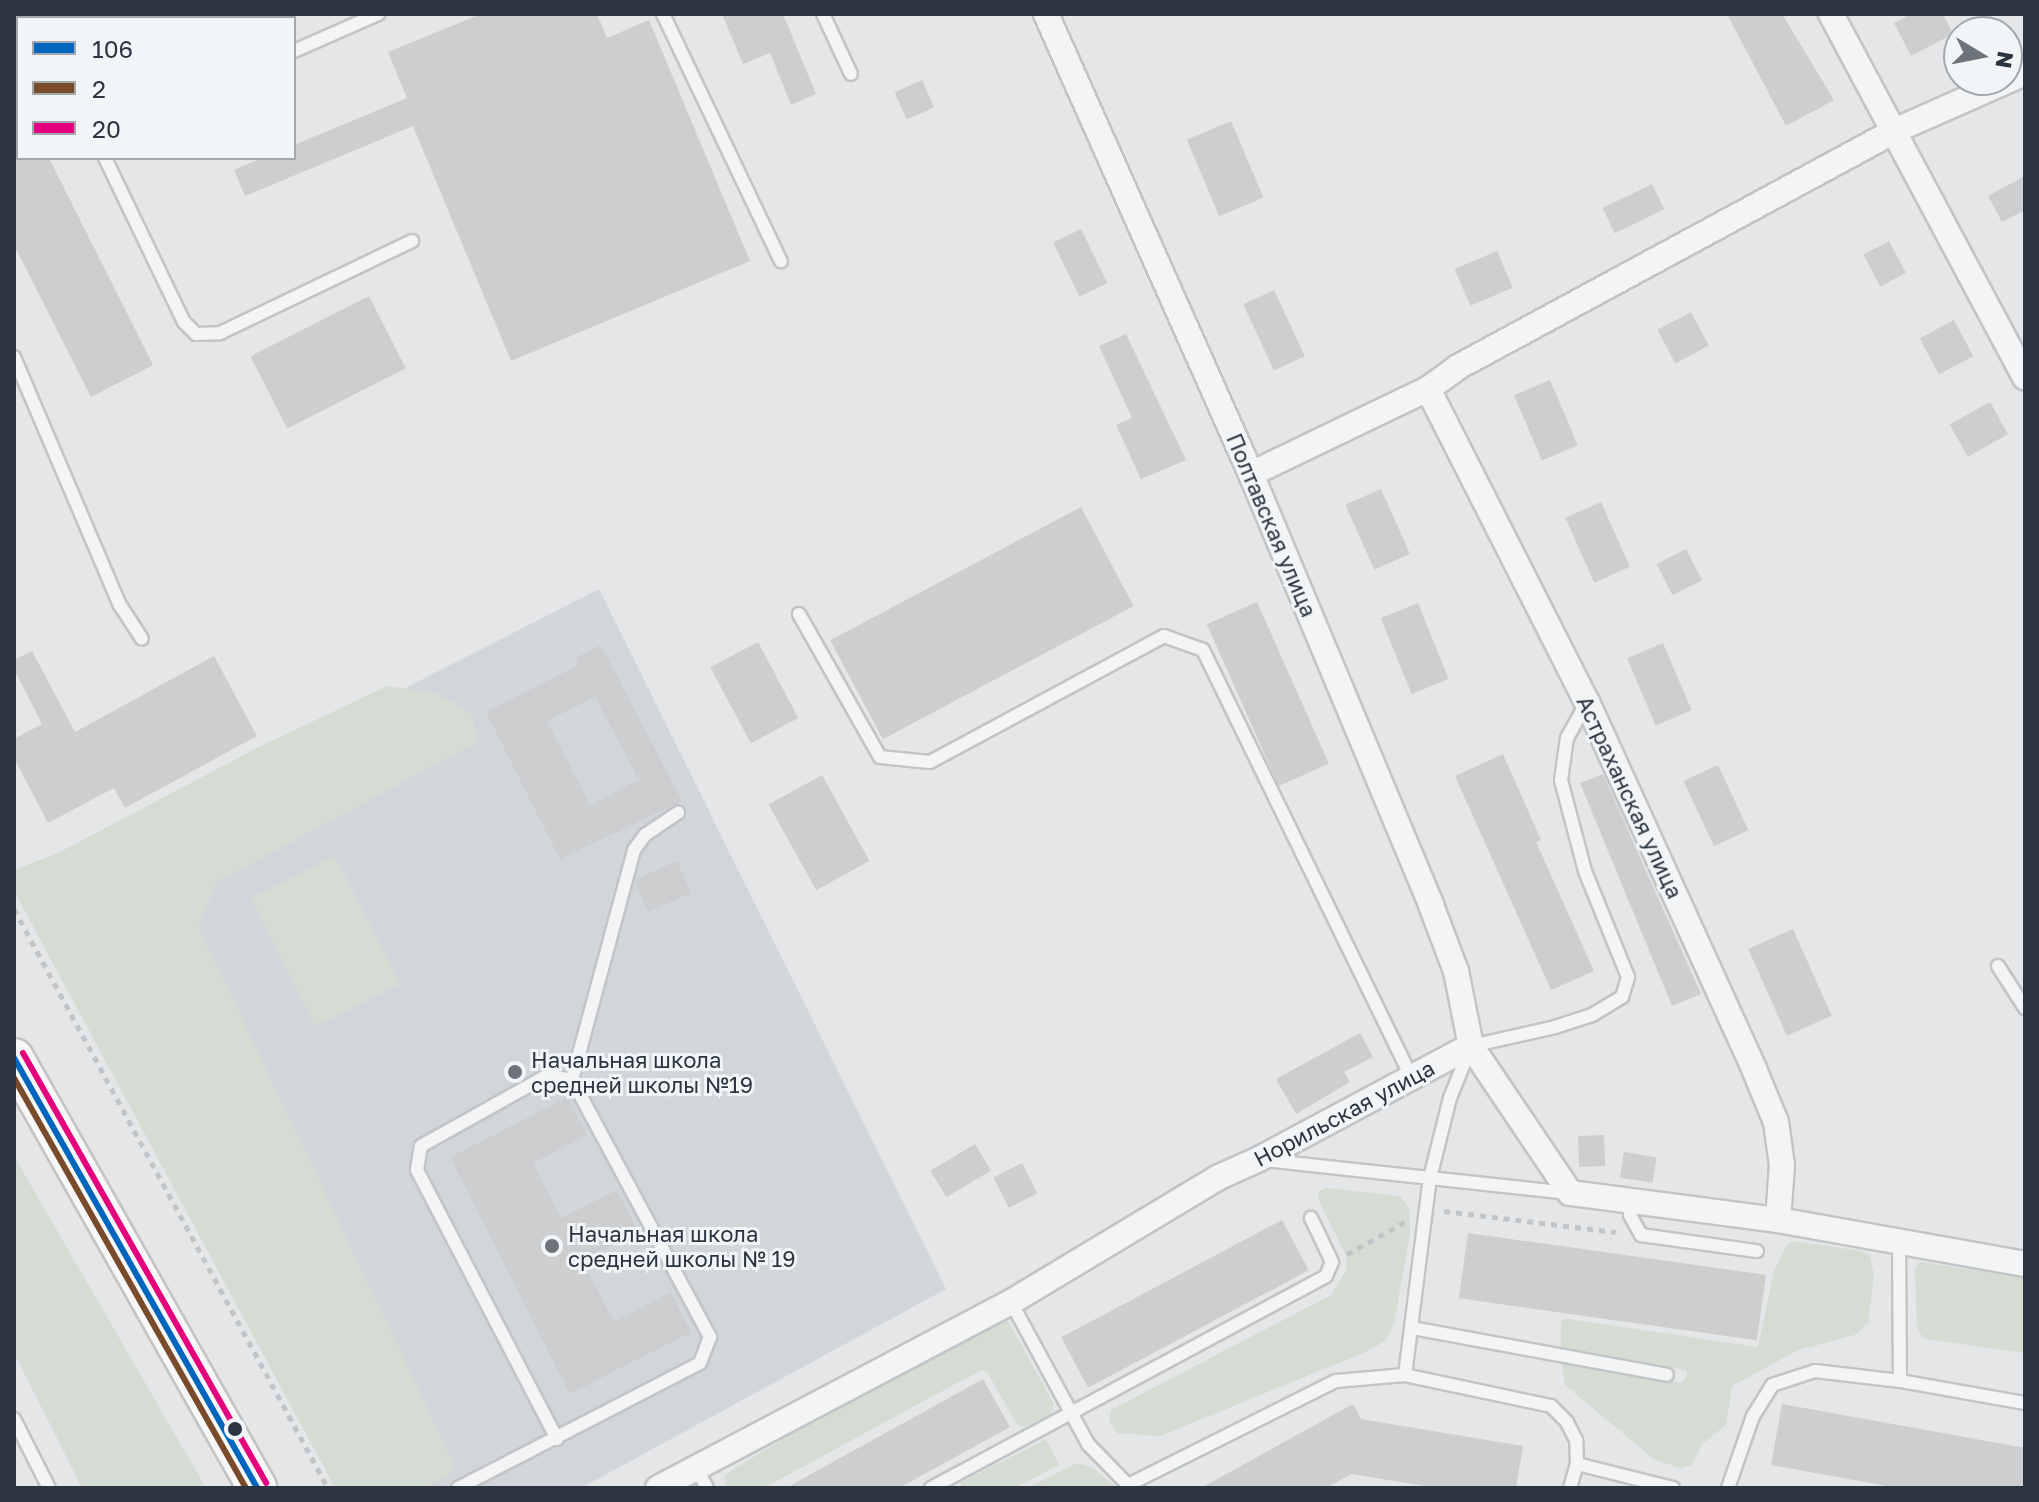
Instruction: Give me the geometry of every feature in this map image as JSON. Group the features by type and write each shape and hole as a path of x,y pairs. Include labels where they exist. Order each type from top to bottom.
{"main road":[{"path":"14,1058 257,1488"}],"street":[{"name":"Полтавская улица","path":"1046,14 1251,474 1456,971 1471,1046"},
{"path":"1831,14 2025,378"},
{"path":"1251,474 1428,389 1458,367 1894,131 2025,73"},
{"name":"Астраханская улица","path":"1428,389 1587,702 1776,1122 1782,1165 1778,1220"},
{"path":"1471,1046 1570,1193 1778,1220 2025,1264"},
{"name":"Норильская улица","path":"658,1488 702,1478 1011,1302 1217,1178 1259,1159 1471,1046"}],"lane":[{"path":"296,50 378,14"},
{"path":"663,14 781,261"},
{"path":"823,14 851,74"},
{"path":"106,160 184,322 196,334 220,333 412,241"},
{"path":"14,357 120,605 142,639"},
{"path":"799,614 880,757 917,761 930,762 1164,636 1203,650 1411,1076"},
{"path":"1405,1375 1429,1209 1430,1178 1450,1098 1471,1046 1555,1027 1592,1015 1622,997 1628,977 1585,871 1561,780 1567,738 1587,702"},
{"path":"458,1488 700,1363 710,1337 572,1080 634,850 645,835 678,813"},
{"path":"1998,966 2025,1008"},
{"path":"557,1439 417,1170 421,1146 548,1075 572,1080"},
{"path":"1259,1159 1570,1193"},
{"path":"1631,1201 1630,1215 1641,1235 1757,1251"},
{"path":"931,1488 1326,1276 1332,1262 1311,1218"},
{"path":"1899,1243 1900,1381"},
{"path":"1011,1302 1088,1444 1130,1486 1336,1381 1405,1375 1551,1406 1567,1422 1576,1440 1577,1464 1570,1488"},
{"path":"1412,1328 1667,1375"},
{"path":"1728,1488 1753,1416 1772,1385 1815,1371 1900,1381 2025,1403"},
{"path":"14,1419 49,1488"},
{"path":"1577,1464 1673,1488"}],"path":[{"path":"14,909 328,1488"},
{"path":"1332,1262 1429,1209 1641,1235"}],"shaded area":[{"name":"Начальная школа средней школы №19","path":"599,589 946,1289 581,1488 408,1488 79,855"},
{"path":"387,686 435,693 471,713 479,741 217,882 198,926 454,1464 449,1475 426,1488 335,1488 14,891 14,870 58,853 257,748"},
{"path":"335,856 400,983 316,1026 251,899"},
{"path":"14,1156 206,1488 82,1488 14,1353"},
{"path":"1325,1188 1400,1196 1409,1209 1410,1234 1394,1323 1386,1340 1368,1351 1160,1436 1117,1433 1109,1420 1111,1410 1331,1295 1346,1270 1347,1258 1319,1201 1318,1192"},
{"path":"1794,1241 1861,1251 1870,1256 1874,1276 1868,1323 1855,1335 1798,1350 1732,1386 1726,1425 1702,1444 1692,1465 1681,1468 1655,1460 1565,1385 1562,1363 1681,1383 1687,1374 1686,1370 1561,1347 1561,1321 1567,1319 1758,1347 1774,1271 1786,1246"},
{"path":"1921,1262 2025,1278 2025,1353 1926,1339 1921,1335 1917,1327 1915,1268"},
{"path":"1001,1320 1008,1321 1054,1404 1051,1414 1025,1427 1017,1424 987,1372 981,1370 764,1488 726,1488 724,1477 729,1472 832,1409"},
{"path":"1046,1439 1059,1465 1015,1488 962,1488 960,1483"},
{"path":"1077,1463 1093,1468 1117,1488 1027,1488"}],"building":[{"path":"481,14 597,14 607,38 649,20 750,261 511,361 413,126 245,196 234,170 257,160 296,160 296,144 407,98 388,52"},
{"path":"722,14 783,14 816,94 791,105 770,53 743,64"},
{"path":"1727,14 1782,14 1834,100 1786,126"},
{"path":"1911,14 1943,14 1943,39 1911,56 1894,23"},
{"path":"922,80 934,107 907,120 895,92"},
{"path":"1231,121 1263,197 1219,216 1187,140"},
{"path":"14,158 50,160 153,365 91,397 14,245"},
{"path":"2025,176 2025,210 2002,222 1988,196"},
{"path":"1652,184 1664,209 1615,233 1603,208"},
{"path":"1081,229 1107,283 1079,297 1053,243"},
{"path":"1889,241 1906,273 1880,286 1863,255"},
{"path":"1497,251 1513,288 1470,306 1455,269"},
{"path":"1274,290 1305,356 1274,371 1243,304"},
{"path":"369,296 406,368 287,429 250,356"},
{"path":"1691,312 1709,346 1675,363 1657,330"},
{"path":"1954,320 1973,356 1939,375 1920,338"},
{"path":"1126,334 1186,460 1141,479 1116,425 1132,418 1099,346"},
{"path":"1550,380 1578,445 1542,461 1514,395"},
{"path":"1990,402 2008,434 1968,457 1950,424"},
{"path":"1381,489 1410,554 1374,570 1345,505"},
{"path":"1601,502 1630,567 1594,583 1565,518"},
{"path":"1081,507 1134,606 883,739 830,640"},
{"path":"1686,549 1702,580 1672,595 1657,564"},
{"path":"1257,602 1329,764 1279,786 1207,624"},
{"path":"1418,603 1449,679 1412,694 1381,618"},
{"path":"758,642 798,718 751,743 710,667"},
{"path":"1663,643 1692,710 1656,725 1627,658"},
{"path":"601,645 682,801 560,859 486,712 579,665 575,658","holes":["595,697 639,780 590,805 547,721"]},
{"path":"32,651 75,732 214,656 257,736 125,808 114,788 48,823 14,758 14,739 42,724 14,669 14,660"},
{"path":"1503,754 1541,840 1536,842 1594,971 1551,990 1455,776"},
{"path":"1718,765 1748,830 1714,846 1684,781"},
{"path":"1603,774 1701,994 1672,1006 1580,783"},
{"path":"822,775 870,861 816,890 769,805"},
{"path":"677,861 691,893 648,912 634,880"},
{"path":"1793,929 1832,1016 1787,1036 1748,949"},
{"path":"1360,1033 1373,1057 1344,1072 1350,1082 1296,1114 1276,1079"},
{"name":"Начальная школа средней школы № 19","path":"568,1097 587,1135 533,1163 561,1218 617,1190 638,1232 582,1260 614,1322 671,1292 691,1332 570,1394 450,1157"},
{"path":"1604,1135 1605,1166 1579,1167 1578,1136"},
{"path":"975,1144 991,1171 946,1197 930,1171"},
{"path":"1624,1152 1657,1157 1653,1183 1620,1178"},
{"path":"1022,1163 1037,1193 1009,1208 993,1178"},
{"path":"1282,1220 1309,1270 1088,1388 1061,1337"},
{"path":"1468,1233 1766,1275 1757,1340 1459,1298"},
{"path":"983,1379 1010,1427 899,1488 786,1488"},
{"path":"1353,1404 1361,1419 1523,1446 1516,1488 1438,1488 1351,1474 1326,1488 1201,1488"},
{"path":"1782,1404 2025,1448 2025,1488 1898,1488 1771,1465"}],"transit line":[{"name":"20","path":"23,1053 266,1483"},
{"name":"106","path":"14,1058 257,1488"},
{"name":"2","path":"14,1078 246,1488"}],"place":[{"name":"Начальная школа средней школы №19","path":"515,1072"},
{"name":"Начальная школа средней школы № 19","path":"552,1246"}]}
